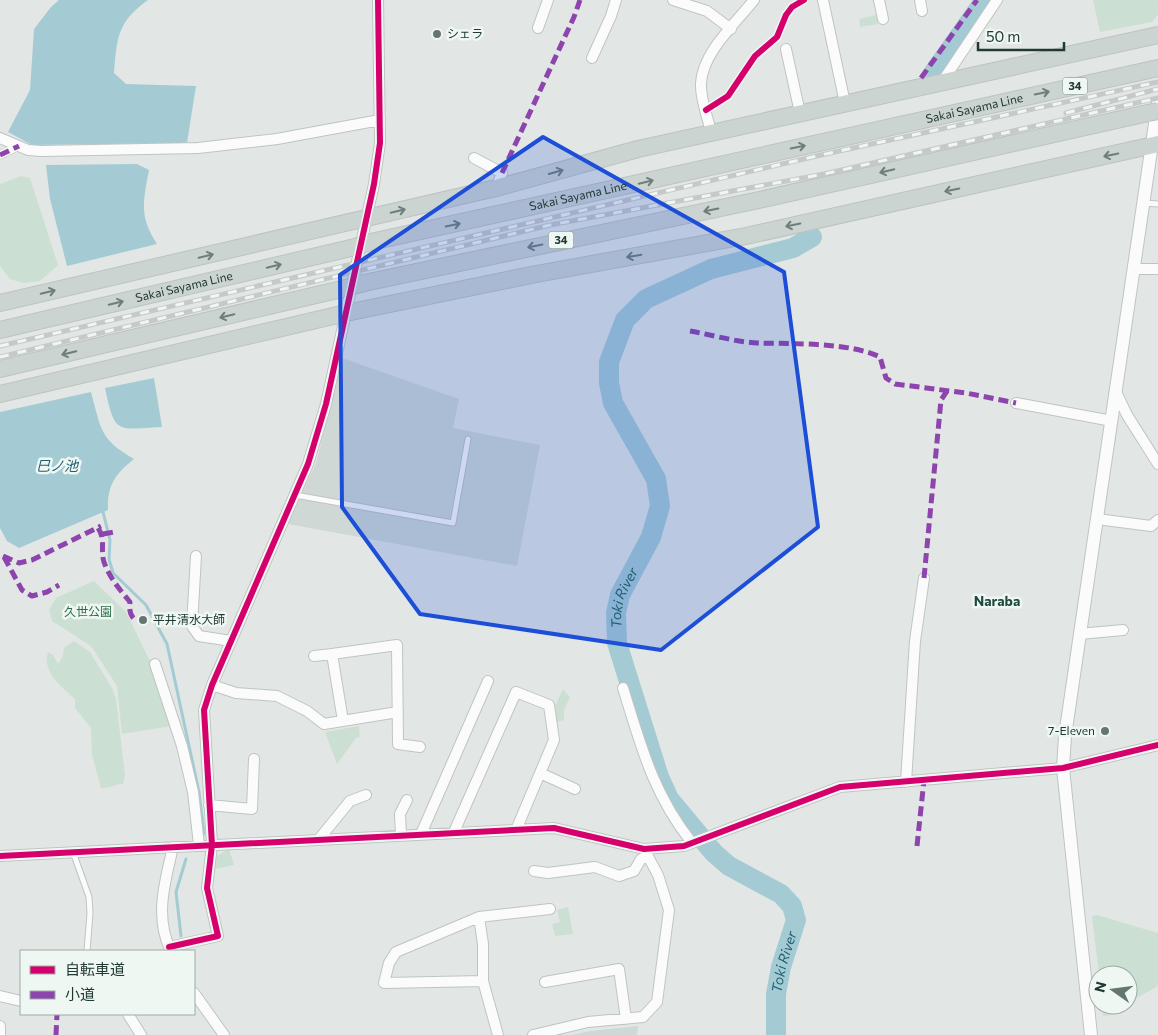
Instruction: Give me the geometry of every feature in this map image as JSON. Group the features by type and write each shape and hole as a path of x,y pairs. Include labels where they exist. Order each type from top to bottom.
{"main road":[{"path":"0,303 496,188 638,149 711,132 1158,35"},
{"name":"Sakai Sayama Line","path":"0,330 372,242 554,204 750,157 1156,68"},
{"name":"34","path":"0,369 364,283 759,200 1155,109"},
{"path":"0,394 346,313 531,275 746,236 1155,145"}],"street":[{"path":"173,847 162,890 162,925 170,949 218,936 207,888 212,845 204,710 212,685 308,464 326,404 366,219 380,143 378,0"},
{"path":"538,28 548,0"},
{"path":"592,58 612,16 616,0"},
{"path":"673,0 707,11 731,29"},
{"path":"711,132 701,84 711,53 754,0"},
{"path":"823,0 845,103"},
{"path":"879,0 883,18"},
{"path":"920,0 922,11"},
{"path":"942,82 997,0"},
{"path":"786,49 800,113"},
{"path":"1091,1035 1063,768 1079,634 1143,203 1155,145 1155,109"},
{"path":"0,138 28,150 41,152 198,148 277,139 380,120"},
{"path":"0,155 20,146"},
{"path":"474,158 502,173 496,188"},
{"path":"1134,269 1158,269"},
{"path":"1116,392 1127,415 1158,464"},
{"path":"1016,403 1112,421"},
{"path":"1097,518 1151,526 1157,525"},
{"path":"196,556 192,626 199,636 231,641"},
{"path":"906,782 915,641 924,578"},
{"path":"1079,634 1123,630"},
{"path":"314,656 397,644 398,744 420,747"},
{"path":"332,654 343,721"},
{"path":"155,664 189,773 199,845"},
{"path":"421,834 488,681"},
{"path":"212,685 236,693 277,696 307,712 324,724 398,712"},
{"path":"623,688 650,774 677,825 693,842"},
{"path":"454,832 516,692 549,705 554,740 516,830"},
{"path":"0,856 554,828 646,853 684,846 840,787 1063,768 1158,746"},
{"path":"209,805 252,809 254,760"},
{"path":"540,774 575,788"},
{"path":"319,839 350,801 366,795"},
{"path":"401,835 400,814 407,800"},
{"path":"534,872 548,873 595,867 620,876 634,871 646,853"},
{"path":"533,1035 588,1022 643,1017 657,1002 669,910 658,875 646,853"},
{"path":"483,981 384,983 389,963 396,952 479,917 550,909"},
{"path":"479,917 483,944 483,981 498,1035"},
{"path":"545,982 619,969 626,1019"},
{"path":"195,994 224,1035"},
{"path":"0,996 20,1001"},
{"path":"129,1015 141,1035"},
{"path":"0,1026 0,1035"}],"lane":[{"path":"1143,203 1158,204"},
{"path":"295,495 454,523 468,439"},
{"path":"73,852 89,897 90,913 87,950"}],"highlighted area":[{"path":"543,137 784,272 818,527 661,650 420,614 342,507 340,275"}],"shaded area":[{"path":"342,358 459,399 453,428 540,445 517,566 288,524 316,463"},
{"path":"638,1026 637,1035 572,1035 590,1031"}],"green space":[{"path":"1093,0 1158,0 1158,15 1152,22 1100,32"},
{"path":"876,15 878,24 860,27 859,19"},
{"path":"21,176 30,178 58,265 40,281 23,283 10,279 0,266 0,184"},
{"name":"久世公園","path":"94,581 126,612 153,667 173,726 122,734 117,686 91,646 52,621 49,610 56,598"},
{"path":"74,641 90,652 112,688 116,699 125,775 123,784 101,788 92,755 91,728 75,708 75,699 50,673 47,660 48,652 53,655 58,664 63,656 64,648"},
{"path":"563,689 570,697 564,710 564,720 557,722 555,706"},
{"path":"359,726 360,737 356,738 337,764 325,732"},
{"path":"229,849 234,865 215,869 217,856"},
{"path":"568,907 573,934 555,936 552,924 560,922 557,910"},
{"path":"1097,915 1158,933 1158,986 1138,997 1138,965 1098,965 1092,916"}],"water":[{"path":"59,0 148,0 130,16 120,32 114,73 126,84 196,86 187,143 32,145 8,132 30,90 34,29"},
{"path":"137,164 149,170 144,209 147,225 157,244 67,266 50,199 46,165"},
{"path":"154,378 162,427 127,428 120,426 112,415 105,388"},
{"name":"巳ノ池","path":"91,392 100,424 108,439 134,459 117,475 109,494 108,510 19,548 7,541 0,528 0,412"}],"waterway":[{"name":"Toki River","path":"934,72 985,0"},
{"name":"Toki River","path":"776,1035 776,994 781,967 796,920 792,906 781,894 729,866 714,853 669,799 659,777 617,643 616,613 620,595 651,537 660,506 656,479 613,403 609,383 609,362 625,320 646,299 711,269 793,248 812,237"},
{"path":"103,512 110,540 109,559 113,573 146,605 167,644 199,792 204,834"},
{"path":"181,936 176,892 186,859"}],"railway":[{"path":"0,346 821,155 1158,82"},
{"path":"1066,113 1158,89"},
{"path":"0,357 550,225 824,174 1158,98"}],"marked path":[{"path":"502,173 574,17 580,0"},
{"path":"921,78 977,0"},
{"path":"0,155 19,146"},
{"path":"690,331 733,340 837,346 867,352 880,357 886,378 895,384 966,393 1016,403"},
{"path":"924,578 941,400 947,391"},
{"path":"3,556 19,563 32,560 101,526"},
{"path":"98,528 102,536 103,558 106,568 130,602 130,613 137,621"},
{"path":"103,534 114,532"},
{"path":"4,557 22,590 32,596 47,592 59,585"},
{"path":"917,846 924,780"},
{"path":"56,1035 57,1015"}],"cycle path":[{"path":"169,947 218,936 207,888 212,845 204,710 212,685 308,464 326,404 374,184 380,143 378,0"},
{"path":"706,110 728,96 755,56 777,37 786,15 792,7 804,0"},
{"path":"0,856 554,828 644,849 684,846 840,787 1063,768 1158,745"}],"place":[{"name":"シェラ","path":"437,34"},
{"name":"平井清水大師","path":"143,620"},
{"name":"7-Eleven","path":"1105,731"}],"district":[{"name":"Naraba","path":"997,601"}]}
